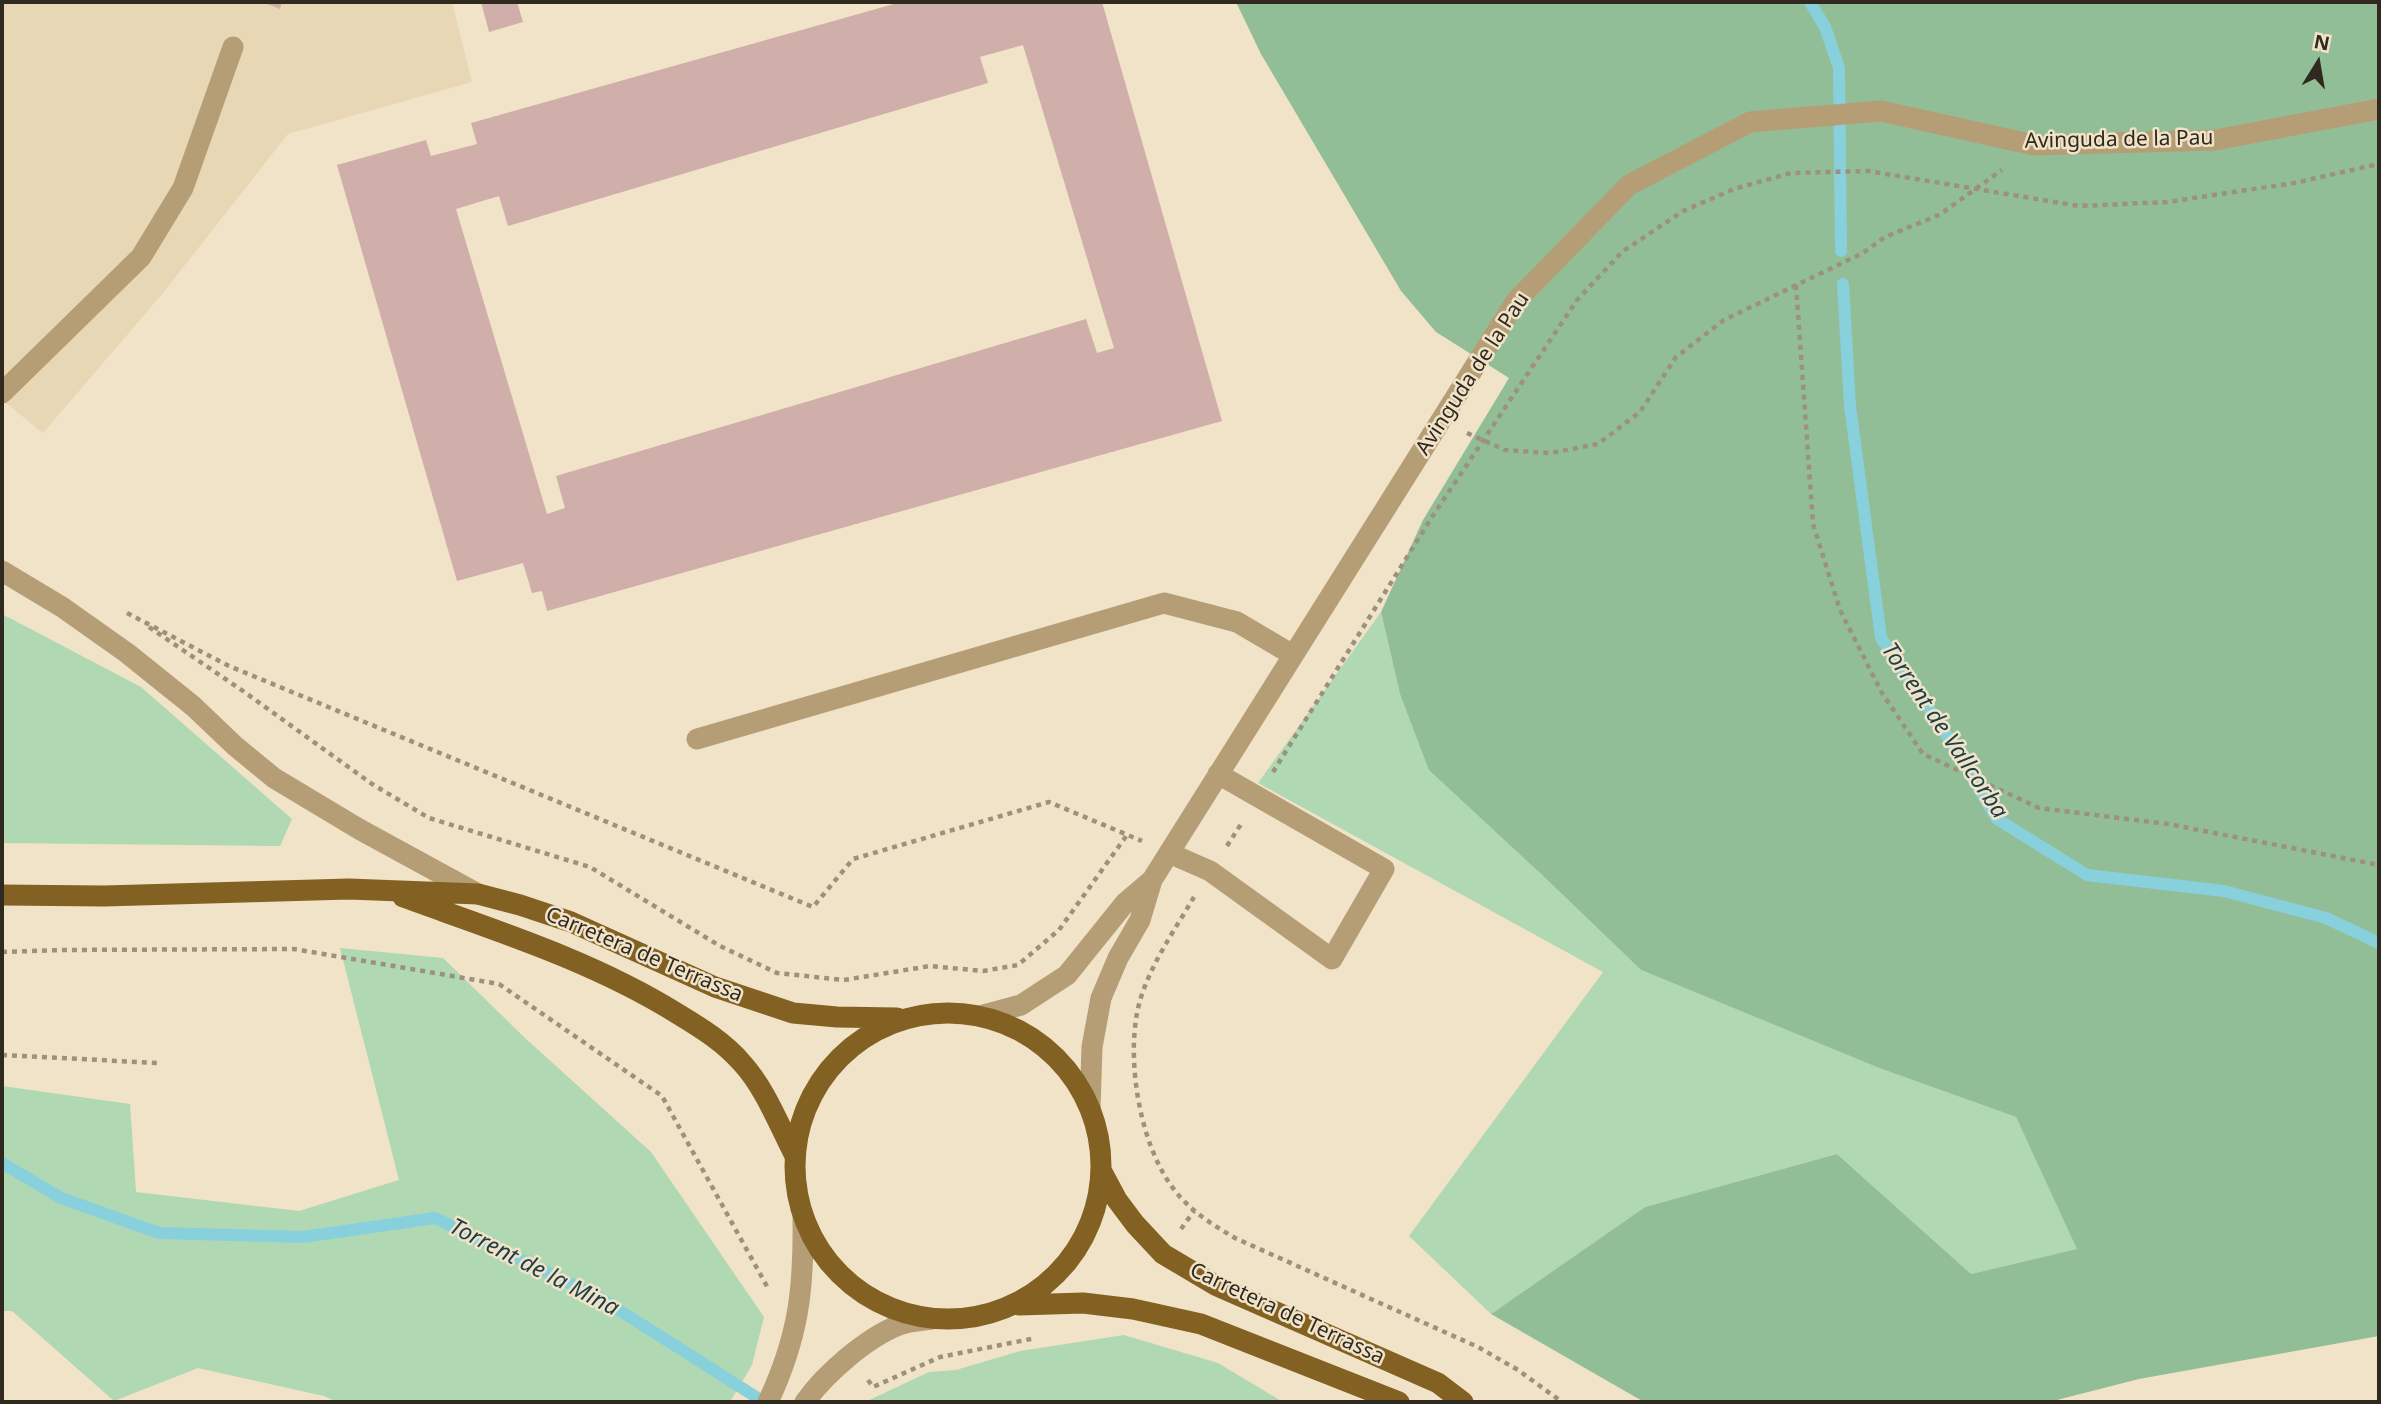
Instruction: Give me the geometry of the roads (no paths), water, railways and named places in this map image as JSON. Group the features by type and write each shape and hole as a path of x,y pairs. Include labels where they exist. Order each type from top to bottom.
{"main road":[{"name":"Carretera de Terrassa","path":"2,895 104,896 281,889 478,894 571,922 715,987 793,1013 908,1018"},
{"name":"Carretera de Terrassa","path":"381,890 547,948 650,997 711,1034 743,1063 763,1094 794,1156"},
{"path":"954,1013 980,1016 1005,1023 1035,1040 1060,1061 1077,1082 1090,1108 1100,1140 1102,1172 1099,1197 1091,1224 1075,1253 1060,1272 1034,1294 1014,1306 973,1317 932,1319 900,1312 867,1296 842,1277 820,1250 803,1216 796,1190 794,1156 802,1117 817,1085 835,1061 859,1041 882,1027 908,1018 954,1013"},
{"name":"Carretera de Terrassa","path":"1102,1172 1123,1208 1163,1254 1198,1276 1250,1301 1438,1383 1464,1402"},
{"name":"Carretera de Terrassa","path":"1014,1306 1083,1303 1133,1309 1200,1324 1399,1402"}],"street":[{"path":"2,393 142,257 183,188 233,47"},
{"name":"Avinguda de la Pau","path":"1090,1108 1092,1047 1101,998 1118,958 1140,920 1152,880 1516,301 1629,185 1750,122 1881,111 2034,145 2215,140 2379,108"},
{"path":"2,571 62,607 127,653 193,706 274,778 359,829 478,894"},
{"path":"697,739 1164,603 1237,622 1293,655"},
{"path":"1169,853 1210,872 1332,959 1384,869 1218,774"},
{"name":"Avinguda de la Pau","path":"980,1016 1021,1005 1067,975 1125,903 1152,880"},
{"path":"768,1402 785,1366 797,1324 803,1278 803,1216"},
{"path":"805,1402 834,1368 850,1356 900,1324 932,1319"}],"waterway":[{"name":"Torrent de Vallcorba","path":"1810,2 1825,27 1839,68 1841,251"},
{"name":"Torrent de Vallcorba","path":"1843,284 1850,406 1881,638 1943,729 1997,819 2087,875 2224,891 2326,918 2379,943"},
{"name":"Torrent de la Mina","path":"2,1163 61,1198 159,1233 303,1237 435,1218 600,1298 764,1402"}]}
